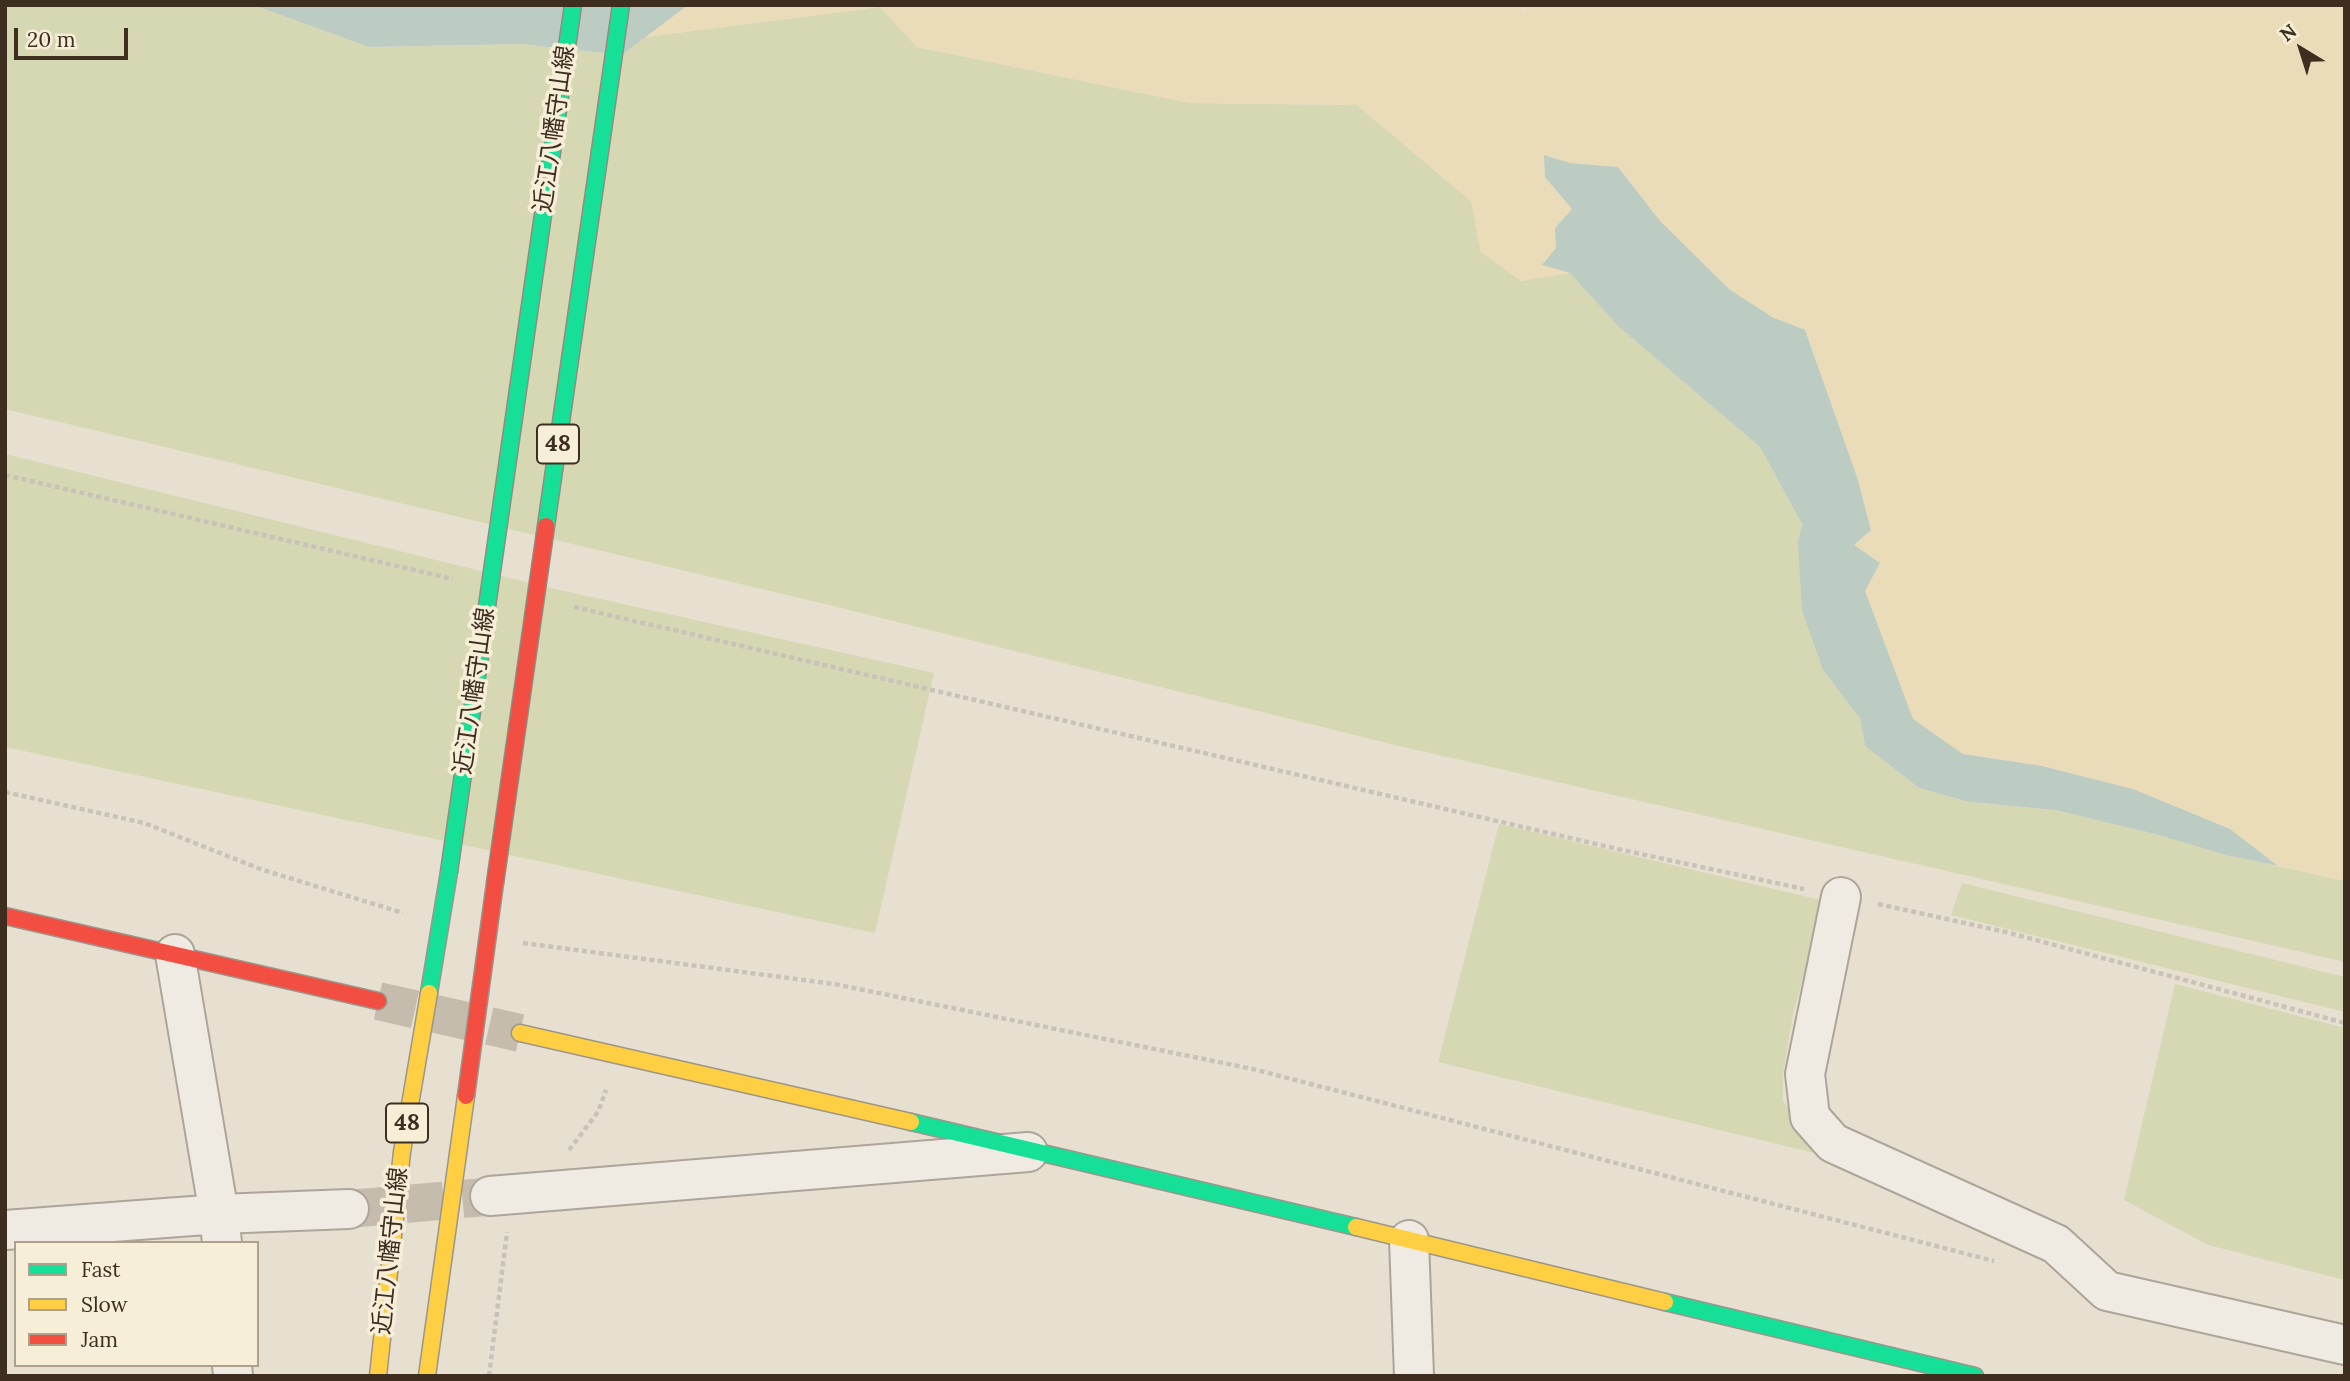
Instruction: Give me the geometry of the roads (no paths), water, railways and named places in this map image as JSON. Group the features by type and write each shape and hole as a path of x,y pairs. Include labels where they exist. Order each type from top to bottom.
{"main road":[{"name":"近江八幡守山線","path":"377,1376 402,1152 449,872 573,5"},
{"name":"近江八幡守山線","path":"427,1376 621,5"},
{"path":"5,916 378,1001"},
{"path":"520,1033 1037,1151 1975,1376"}],"street":[{"path":"1840,897 1805,1074 1810,1117 1833,1143 2056,1244 2107,1291 2345,1345"},
{"path":"175,954 221,1228"},
{"path":"490,1196 1037,1151"},
{"path":"5,1230 221,1228 349,1209"},
{"path":"1409,1240 1413,1376"}],"tunnel":[{"path":"378,1001 520,1033"},
{"path":"349,1209 485,1197"}]}
